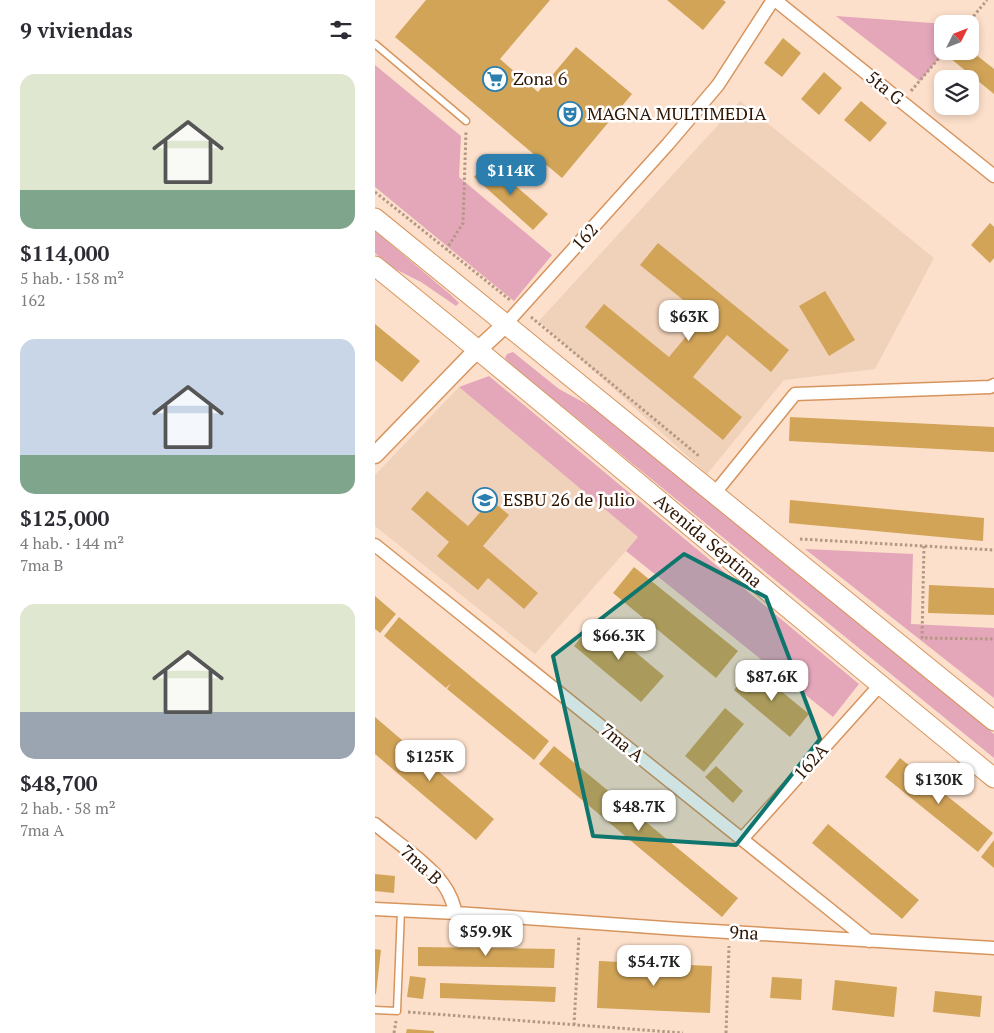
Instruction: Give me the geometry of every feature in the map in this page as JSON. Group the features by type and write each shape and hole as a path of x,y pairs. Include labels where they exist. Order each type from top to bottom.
{"main road":[{"path":"375,218 994,721"},
{"name":"Avenida Séptima","path":"375,266 479,350 994,778"}],"street":[{"name":"5ta G","path":"774,0 994,176"},
{"name":"162","path":"375,455 468,359 505,325 669,144 718,85 774,0"},
{"path":"714,494 795,394 990,387 994,385"},
{"name":"7ma A","path":"375,545 869,940"},
{"name":"162A","path":"742,839 880,685"},
{"name":"7ma B","path":"375,824 433,872 443,883 450,895 456,913"},
{"name":"9na","path":"375,909 994,948"}],"lane":[{"path":"375,44 466,121"},
{"path":"375,1010 397,1011 401,910"}],"path":[{"path":"974,15 987,0"},
{"path":"903,102 938,60"},
{"path":"435,268 463,223 466,121"},
{"path":"375,192 520,308 703,460"},
{"path":"793,533 808,545"},
{"path":"800,539 994,550"},
{"path":"922,638 924,546"},
{"path":"914,632 929,644"},
{"path":"922,638 994,639"},
{"path":"574,1025 580,922"},
{"path":"726,1033 730,932"},
{"path":"397,1011 683,1033"}],"highlighted area":[{"path":"684,554 766,597 820,739 736,845 593,836 553,656"}],"shaded area":[{"path":"836,16 934,23 934,60 938,60 920,81"},
{"path":"375,65 461,136 459,177 552,255 514,301 375,187"},
{"path":"740,101 934,258 875,369 784,380 707,474 539,321"},
{"path":"375,231 459,303 456,306 421,282 393,268 375,253"},
{"path":"513,352 559,389 592,407 994,734 994,758 510,364 505,358 507,354"},
{"path":"489,376 859,684 833,717 626,551 638,537 459,387"},
{"name":"ESBU 26 de Julio","path":"459,387 638,537 535,654 375,526 375,475"},
{"path":"805,549 913,554 911,624 994,628 994,698"}],"building":[{"path":"426,0 550,0 500,59 538,92 576,47 632,94 562,178 395,37"},
{"path":"667,0 723,0 726,2 703,30"},
{"path":"783,38 801,53 782,77 764,63"},
{"path":"979,57 994,69 994,94 979,82 979,70 965,70 952,60 979,60"},
{"path":"824,72 842,88 819,115 801,99"},
{"path":"861,101 887,123 870,142 844,120"},
{"path":"488,162 548,214 533,230 474,177"},
{"path":"990,223 994,227 994,258 990,263 971,245"},
{"path":"658,243 789,350 771,372 727,335 693,377 742,417 723,440 585,327 604,304 669,357 703,316 640,265"},
{"path":"825,291 855,340 829,356 799,306"},
{"path":"375,324 420,361 402,382 375,360"},
{"path":"790,417 994,427 994,452 789,441"},
{"path":"427,491 468,526 491,500 509,515 483,546 538,593 524,609 488,578 478,590 437,556 449,542 411,509"},
{"path":"790,500 984,518 983,541 789,523"},
{"path":"634,567 738,651 716,678 613,593"},
{"path":"929,585 994,588 994,615 928,613"},
{"path":"375,596 396,614 380,633 375,629"},
{"path":"399,617 549,741 534,760 447,689 451,683 446,688 384,636"},
{"path":"596,619 664,676 641,702 574,646"},
{"path":"753,668 809,714 790,737 734,690"},
{"path":"725,708 744,724 704,772 685,756"},
{"path":"375,717 494,819 476,840 375,754"},
{"path":"554,746 738,898 722,917 539,764"},
{"path":"900,758 993,833 978,852 885,777"},
{"path":"716,766 743,791 733,803 705,777"},
{"path":"828,824 919,900 902,919 812,843"},
{"path":"994,840 994,868 981,857"},
{"path":"375,874 395,876 394,893 375,891"},
{"path":"418,947 555,949 554,968 418,966"},
{"path":"375,949 381,950 376,994 375,994"},
{"path":"599,961 712,966 710,1013 597,1008"},
{"path":"410,976 426,978 423,999 407,997"},
{"path":"772,977 802,979 801,1000 770,998"},
{"path":"835,980 897,987 894,1017 832,1010"},
{"path":"440,983 556,987 555,1002 440,998"},
{"path":"935,991 982,996 980,1017 933,1012"},
{"path":"407,1029 434,1031 434,1033 406,1033"}],"place":[{"name":"Zona 6","path":"495,79"},
{"name":"MAGNA MULTIMEDIA","path":"570,114"},
{"name":"ESBU 26 de Julio","path":"485,500"}]}
